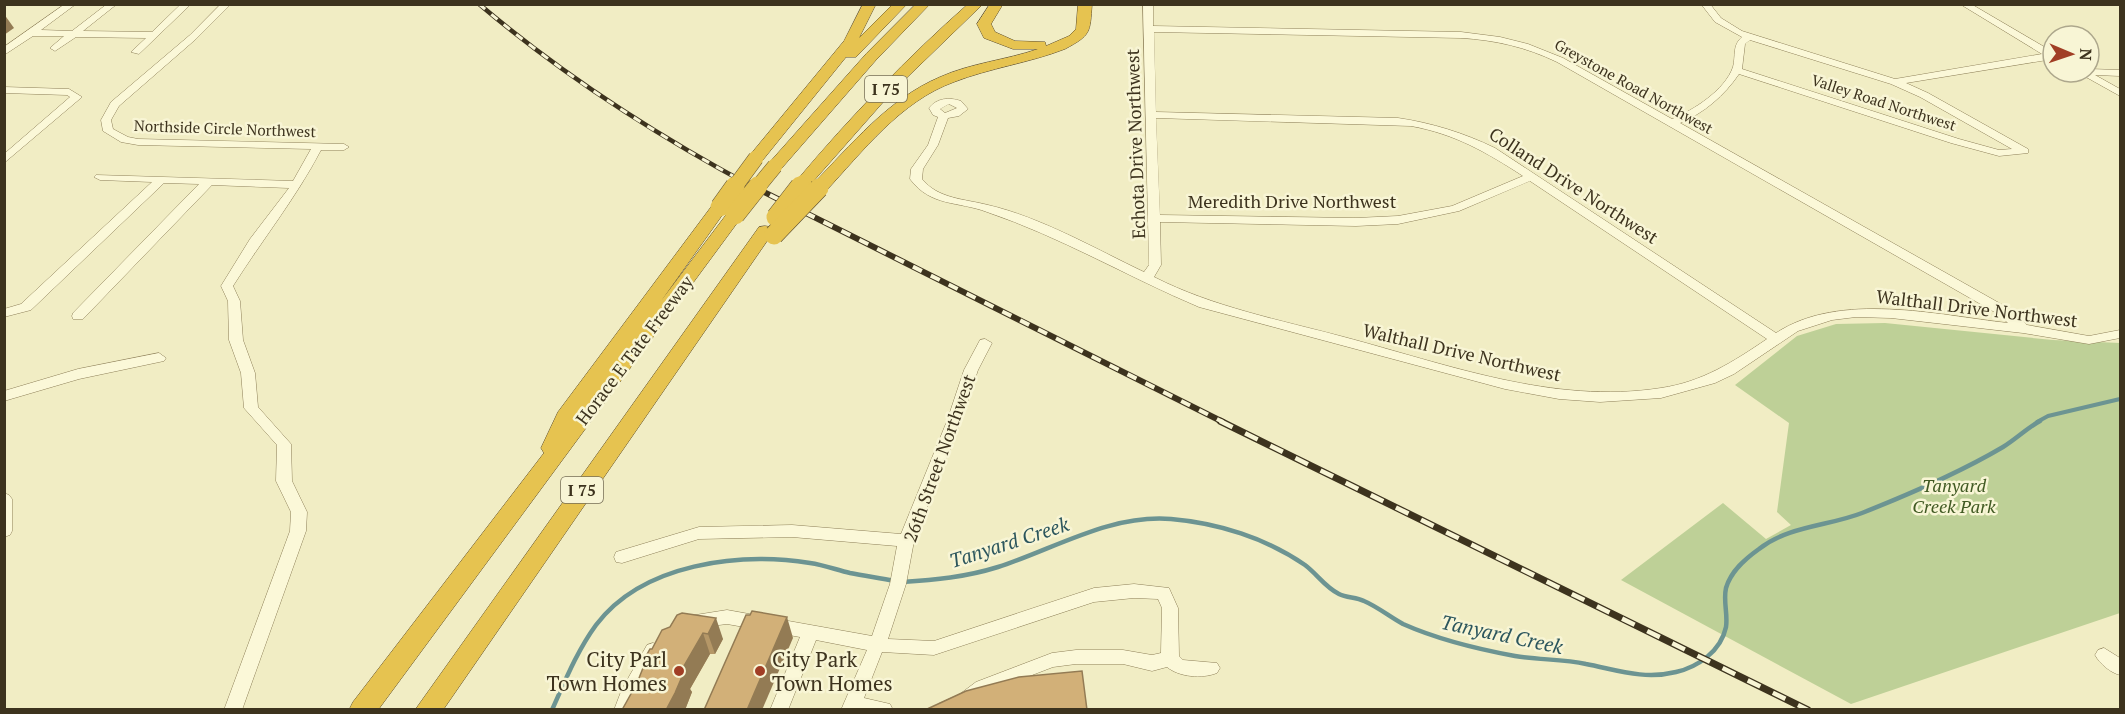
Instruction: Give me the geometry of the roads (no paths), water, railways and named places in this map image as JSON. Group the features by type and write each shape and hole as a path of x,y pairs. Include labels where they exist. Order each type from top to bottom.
{"highway":[{"path":"728,211 756,158 850,42 870,4"},
{"path":"802,102 902,4"},
{"name":"Horace E Tate Freeway","path":"362,710 541,475 728,211 775,166 863,65 924,4"},
{"name":"I 75","path":"811,185 879,96 946,30 977,4"},
{"path":"997,4 984,24 989,35 1006,43 1030,46 1056,41 1069,34 1074,24 1076,4"},
{"path":"811,185 906,102 929,87 963,74 1073,41 1083,30 1084,4"},
{"name":"Horace E Tate Freeway","path":"428,710 736,271 811,185"}],"street":[{"path":"4,52 72,4"},
{"path":"55,48 113,4"},
{"path":"136,52 187,4"},
{"name":"Northside Circle Northwest","path":"227,4 193,37 115,104 106,120 108,131 125,140 138,142 344,147"},
{"name":"Echota Drive Northwest","path":"1145,278 1152,272 1155,265 1148,4"},
{"path":"1705,4 1718,20 1748,37 1895,82 2041,57"},
{"path":"1964,4 2041,48"},
{"name":"Greystone Road Northwest","path":"1147,29 1461,34 1524,45 1550,55 2003,311 2023,329"},
{"path":"32,33 153,35"},
{"path":"1672,123 1706,105 1736,70 1740,43 1748,37"},
{"name":"Valley Road Northwest","path":"1736,70 1955,141 1999,153 2024,152 1895,82"},
{"path":"2101,72 2121,73"},
{"path":"2101,82 2121,93"},
{"path":"4,90 69,92 77,96 4,160"},
{"name":"Colland Drive Northwest","path":"1150,115 1383,120 1443,129 1470,139 1531,177 1776,339"},
{"name":"Walthall Drive Northwest","path":"944,116 933,145 916,169 916,179 923,188 937,196 988,208 1057,234 1184,296 1225,310 1505,384 1567,395 1631,396 1689,387 1729,372 1792,328 1810,321 1856,313 1891,314 2023,329 2089,340 2121,334"},
{"path":"233,710 289,560 298,531 299,512 284,482 284,444 251,408 248,373 236,340 233,297 227,286 254,242 297,185 318,146"},
{"path":"100,177 297,185"},
{"name":"Meredith Drive Northwest","path":"1154,218 1356,222 1398,220 1455,208 1531,177"},
{"path":"4,314 26,307 162,179"},
{"path":"78,316 209,181"},
{"name":"26th Street Northwest","path":"851,707 892,602 905,559 906,541 954,421 971,370 985,343"},
{"path":"4,396 78,374 159,358"},
{"path":"4,499 4,531"},
{"path":"622,557 699,533 792,531 906,541"},
{"path":"622,710 627,695 659,642 673,631 703,619 727,617 744,619 893,647 934,648 1094,595 1134,591 1164,593 1170,608 1170,660"},
{"path":"736,639 744,619"},
{"path":"779,710 811,631"},
{"path":"2104,655 2121,668"},
{"path":"944,710 966,700 982,687 1052,660 1076,657 1123,657 1152,663 1170,660 1180,667 1211,668"},
{"path":"851,707 884,710"}],"waterway":[{"name":"Tanyard Creek","path":"2037,422 2048,416 2120,399"},
{"name":"Tanyard Creek","path":"902,582 950,578 998,567 1083,534 1126,522 1148,519 1189,521 1241,533 1274,547 1305,565 1329,588 1339,594 1364,601 1403,624 1444,639 1515,656 1577,662 1642,675 1664,674 1684,670 1700,662 1714,650 1726,627 1725,593 1731,576 1749,557 1770,541 1796,531 1862,513 1934,483 2003,447 2040,421"},
{"name":"Tanyard Creek","path":"552,710 577,656 596,625 616,604 639,588 666,575 723,561 753,559 815,564 895,581"}],"railway":[{"path":"479,4 544,56 612,103 682,147 755,188"},
{"path":"752,186 1223,422"},
{"path":"1220,421 1808,710"}],"place":[{"name":"City Parl Town Homes","path":"679,671"},
{"name":"City Park Town Homes","path":"760,671"}],"park label":[{"name":"Tanyard Creek Park","path":"1954,495"}]}
